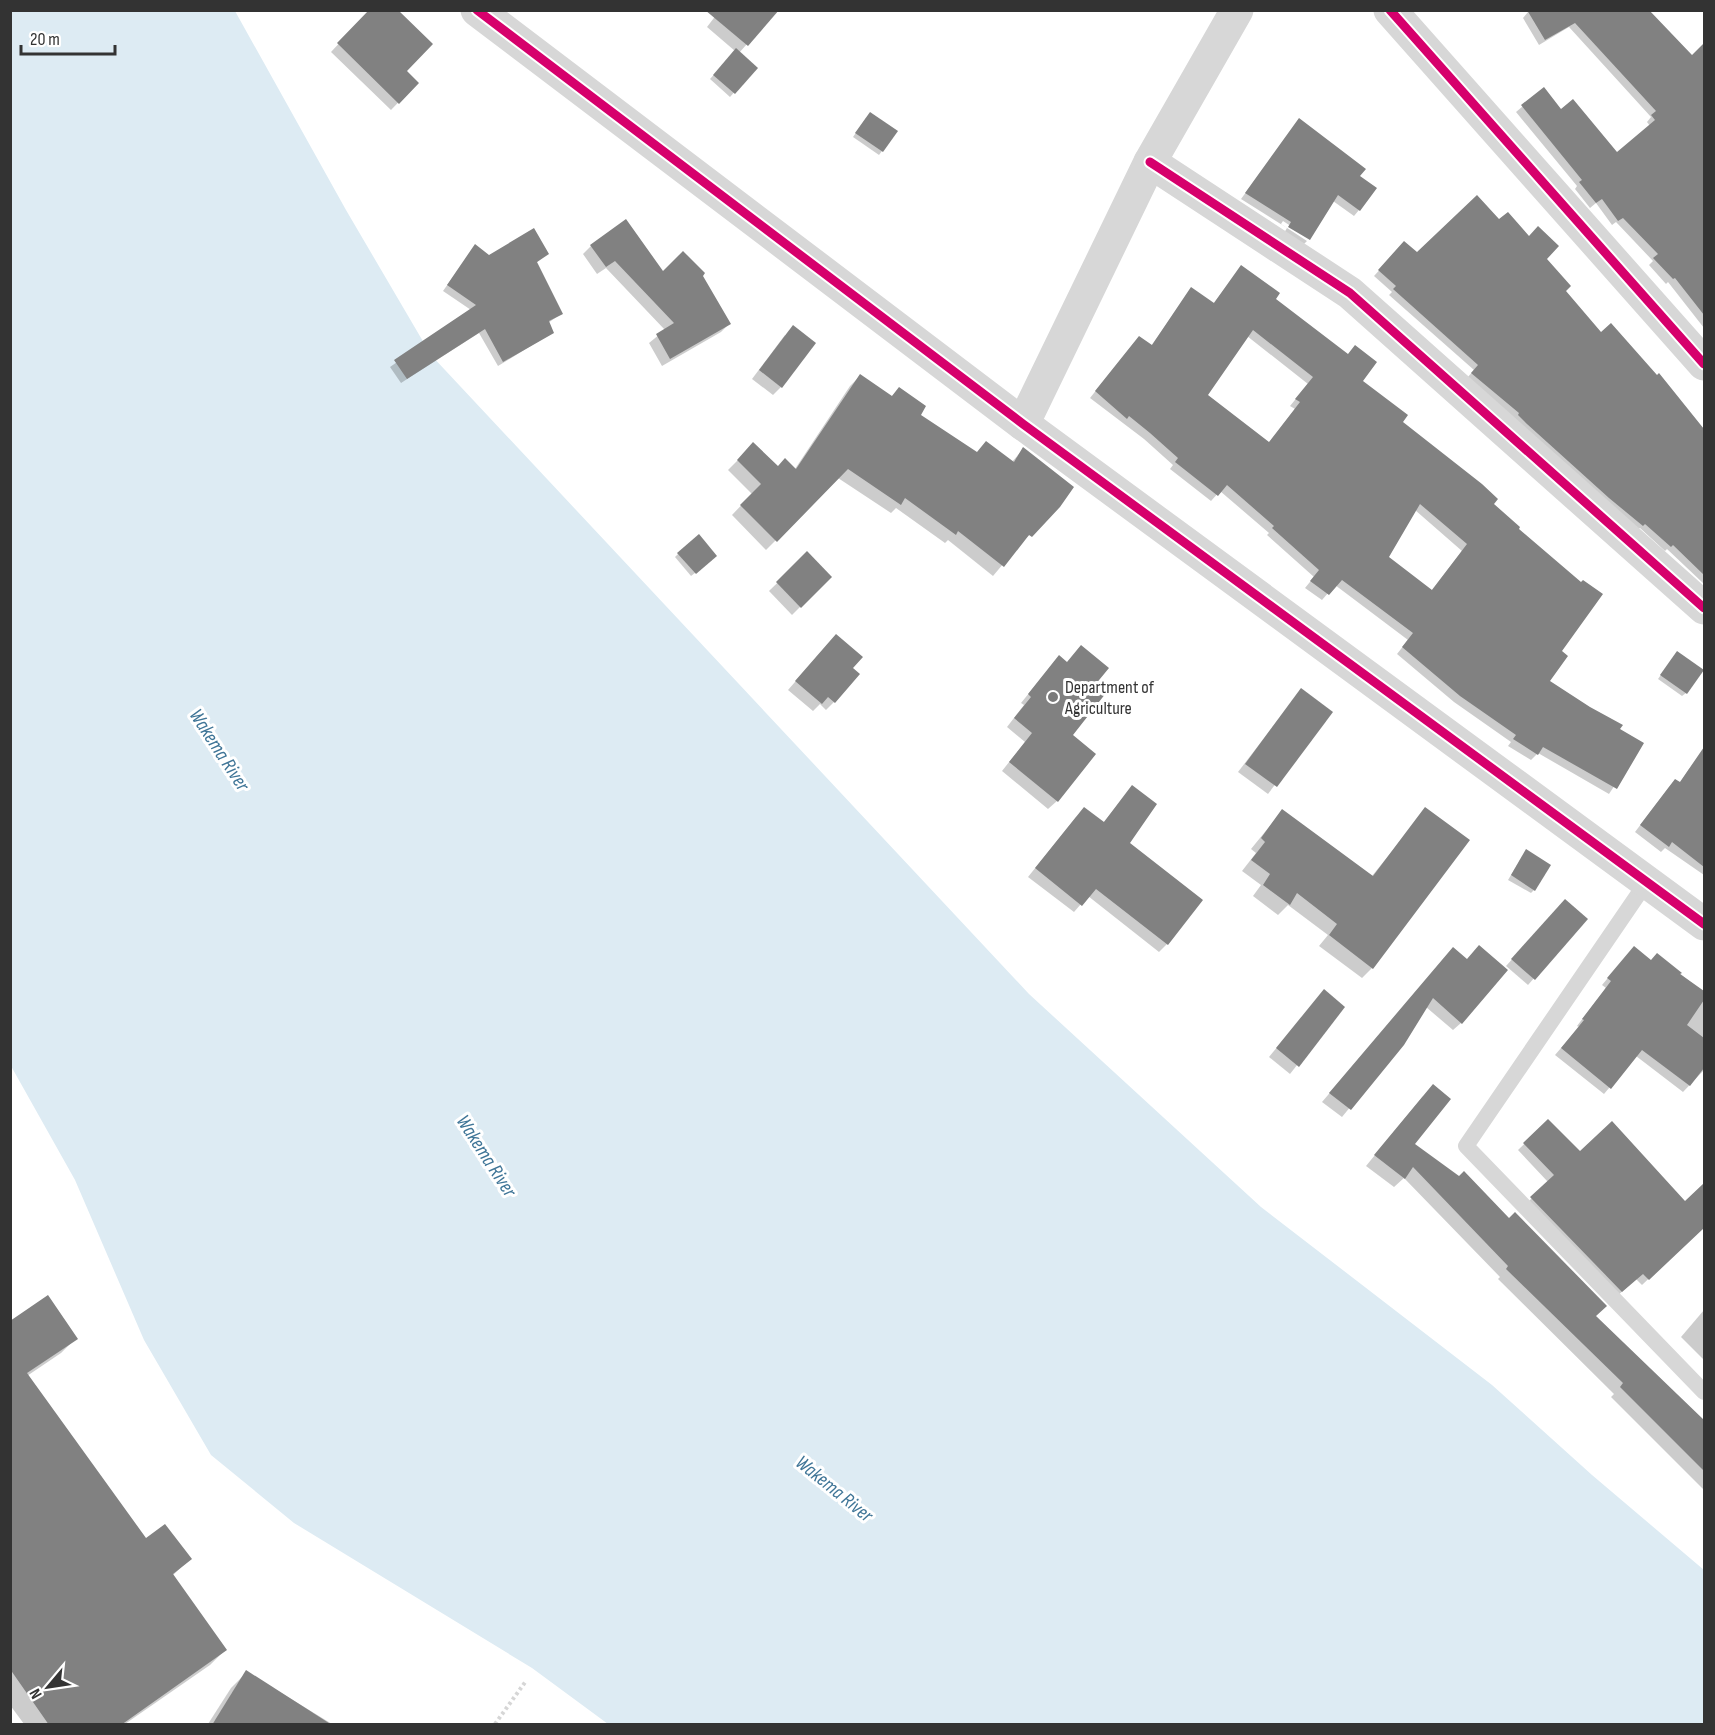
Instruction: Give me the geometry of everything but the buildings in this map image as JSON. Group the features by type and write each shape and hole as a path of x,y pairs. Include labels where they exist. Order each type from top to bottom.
{"street":[{"path":"477,10 1023,424 1704,924"},
{"path":"1023,424 1150,162 1236,10"},
{"path":"1390,10 1704,364"},
{"path":"1150,162 1350,293 1704,608"}],"lane":[{"path":"1646,883 1466,1146 1704,1392"}],"path":[{"path":"495,1725 526,1681"}],"water":[{"name":"Wakema River","path":"11,11 235,11 346,210 431,355 1029,994 1261,1207 1492,1385 1592,1475 1704,1570 1704,1724 608,1724 532,1668 294,1523 211,1455 144,1340 75,1180 11,1066"}],"cycle path":[{"path":"477,10 1023,424 1704,924"},
{"path":"1390,10 1704,364"},
{"path":"1150,162 1350,293 1704,608"}],"place":[{"name":"Department of Agriculture","path":"1053,697"}]}
